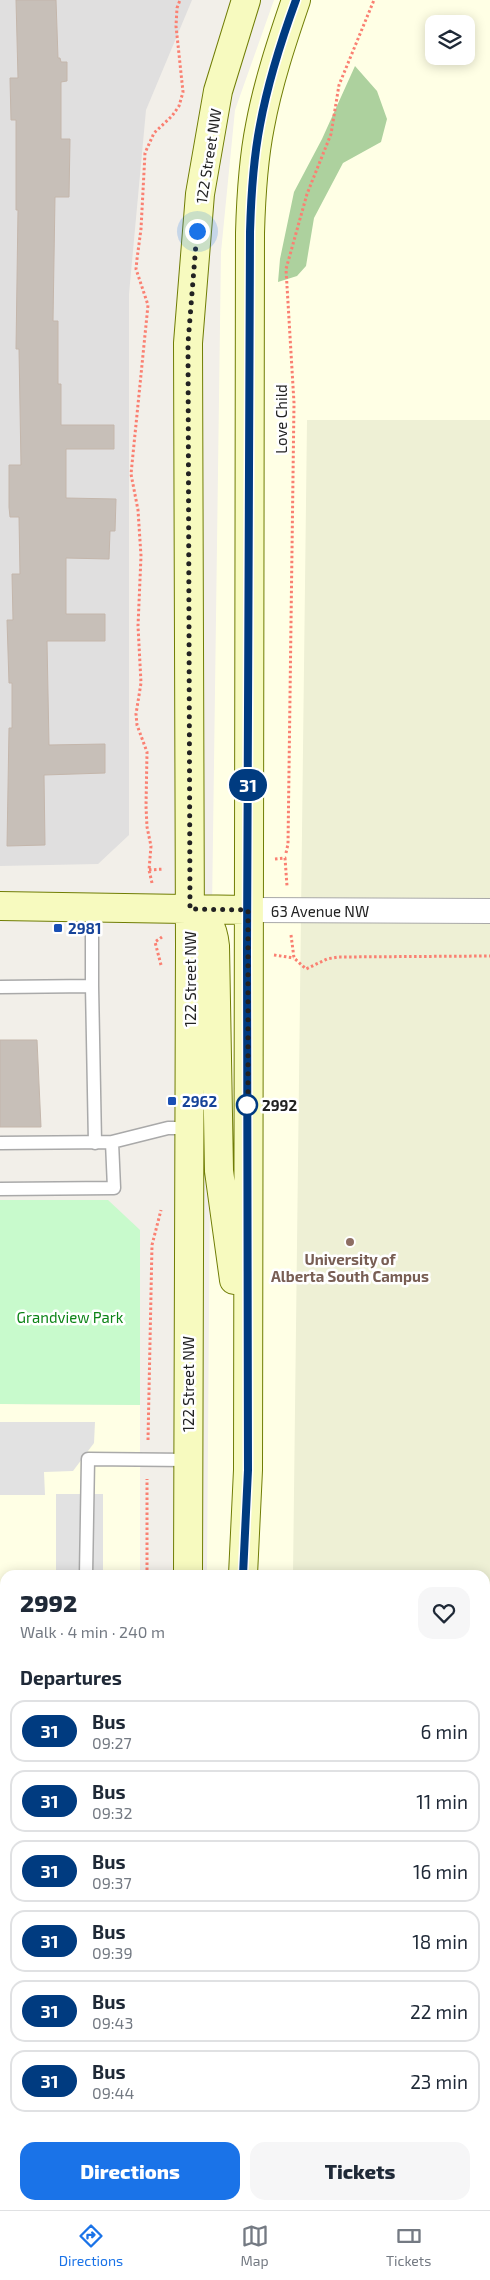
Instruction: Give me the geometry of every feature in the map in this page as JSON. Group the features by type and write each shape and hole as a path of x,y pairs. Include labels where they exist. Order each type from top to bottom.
{"main road":[{"name":"122 Street NW","path":"188,1570 190,909 188,343 200,194 218,91 246,0"},
{"path":"243,1570 247,1500 248,1366 249,294 251,199 257,141 265,100 275,61 296,0"},
{"name":"63 Avenue NW","path":"0,906 248,910"},
{"path":"190,909 209,921 214,934 219,1171 248,1366"}],"street":[{"name":"63 Avenue NW","path":"248,910 490,911"}],"lane":[{"path":"92,907 95,1143"},
{"path":"0,987 92,986"},
{"path":"0,1143 112,1142 168,1128 189,1128"},
{"path":"0,1189 114,1188 112,1142"},
{"path":"86,1570 88,1459 188,1460"}],"path":[{"path":"150,870 151,846 147,827 146,806 147,752 137,725 136,714 141,683 138,626 141,541 138,510 131,474 148,305 136,269 141,229 145,153 154,133 172,116 179,106 183,92 176,26 177,8 180,0"},
{"name":"Love Child","path":"286,853 288,844 294,403 286,269 307,194 331,134 339,85 374,0"},
{"path":"294,958 306,969 327,959 338,957 490,956"},
{"path":"147,1570 152,1246 161,1208"}],"shaded area":[{"path":"0,0 192,0 146,110 129,294 129,835 98,864 0,866"},
{"name":"University of Alberta South Campus","path":"274,0 490,0 490,1570 207,1570 212,910 221,252 235,110"},
{"path":"307,420 490,420 490,1570 293,1570"},
{"path":"0,1404 140,1405 140,1570 0,1570"},
{"path":"0,1422 95,1422 94,1443 73,1471 44,1472 45,1495 0,1495"},
{"path":"56,1494 103,1494 103,1570 56,1570"}],"green space":[{"path":"355,66 377,91 387,119 381,142 343,163 314,218 306,266 297,276 278,282 280,259 294,192 322,139"},
{"name":"Grandview Park","path":"0,1200 108,1200 140,1230 140,1405 0,1404"}],"building":[{"path":"16,0 56,0 58,58 60,58 61,62 67,62 67,81 61,82 61,139 70,139 69,197 55,197 53,321 58,321 58,384 61,384 61,425 114,425 114,449 66,449 66,498 116,499 115,531 110,531 109,559 66,558 66,614 105,614 105,641 47,641 49,745 105,744 105,773 44,775 45,845 7,846 9,728 12,728 12,683 9,683 7,620 13,620 12,574 20,574 19,517 10,517 9,507 9,465 21,465 19,349 16,349 18,210 16,210 16,120 11,120 10,78 18,78"},
{"path":"0,1040 37,1040 41,1127 0,1127"}],"bus line":[{"name":"31","path":"243,1570 248,1470 247,952 251,199 255,156 265,100 275,61 296,0"}],"place":[{"name":"2981","path":"58,928"},
{"name":"2962","path":"172,1101"},
{"name":"2992","path":"247,1105"},
{"name":"University of Alberta South Campus","path":"350,1242"}],"route":[{"path":"197,231 188,343 190,909 248,910 248,1109 247,1105"}]}
